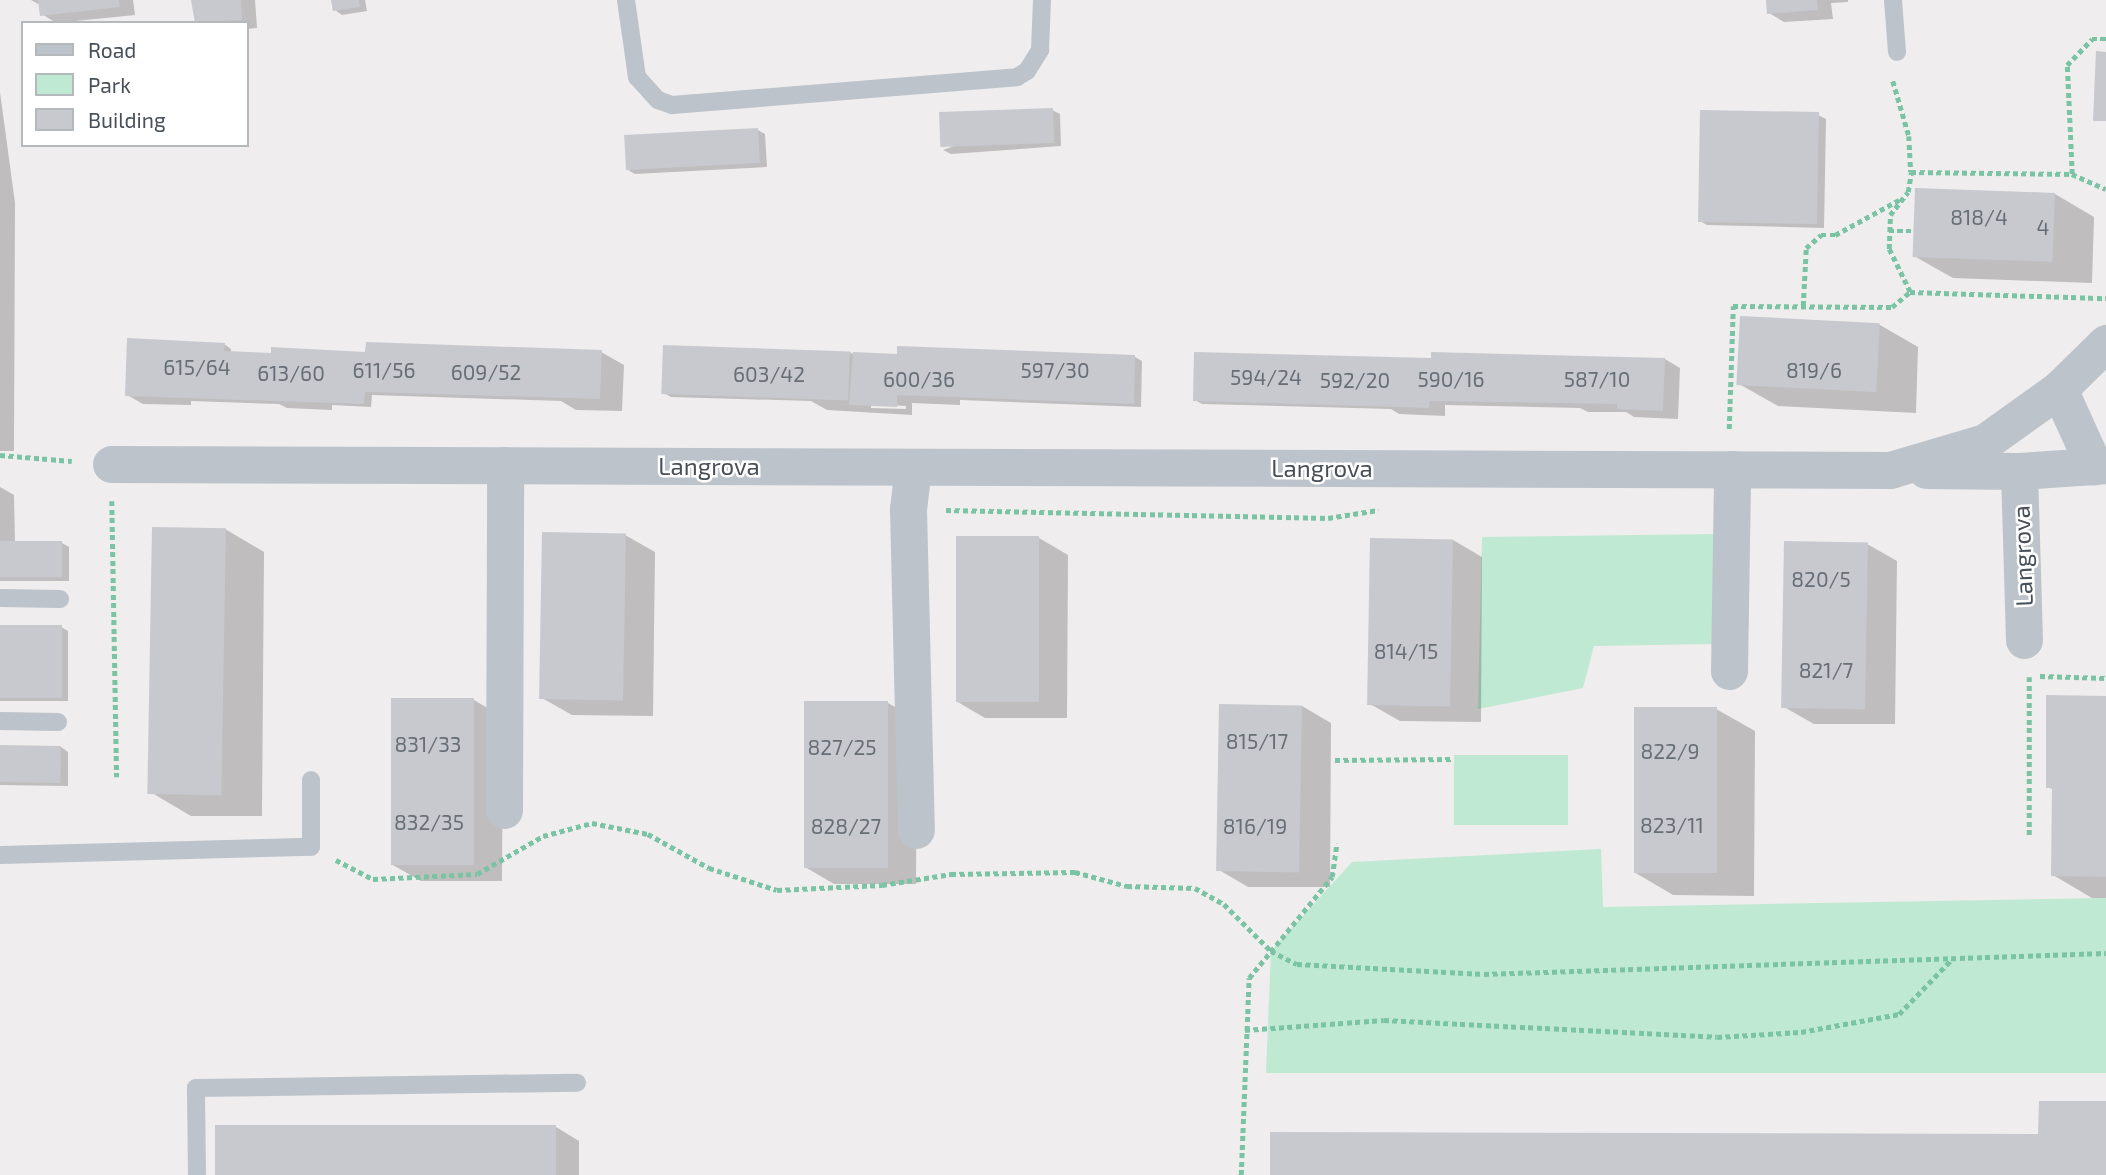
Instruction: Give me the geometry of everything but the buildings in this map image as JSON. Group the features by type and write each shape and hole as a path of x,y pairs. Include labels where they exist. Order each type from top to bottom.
{"street":[{"name":"Langrova","path":"1890,470 1984,442 2059,389 2106,343"},
{"name":"Langrova","path":"100,475 505,466 2019,471 2100,466 2059,389"},
{"path":"504,810 505,466"},
{"path":"913,467 908,509 916,830"},
{"path":"1729,671 1732,469"},
{"name":"Langrova","path":"2019,471 2024,640"}],"lane":[{"path":"626,0 637,77 658,100 672,105 1017,77 1027,71 1040,50 1042,0"},
{"path":"1893,0 1897,52"},
{"path":"0,598 60,599"},
{"path":"0,721 58,722"},
{"path":"0,855 310,847 311,780"},
{"path":"197,1175 196,1088 577,1083"}],"path":[{"path":"2072,174 2067,65 2092,39 2106,39"},
{"path":"1897,52 1892,72 1894,90 1909,136 1911,172 1909,192 1890,215 1889,249 1910,292"},
{"path":"1911,172 2072,174 2106,189"},
{"path":"1803,306 1806,248 1821,235 1835,235 1903,198"},
{"path":"1889,231 1913,231"},
{"path":"1729,429 1733,306 1892,307 1910,292 2106,298"},
{"path":"0,455 66,461 100,475"},
{"path":"66,461 100,475"},
{"path":"100,475 117,777"},
{"path":"908,509 1328,518 1382,509"},
{"path":"2029,835 2029,676 2106,678"},
{"path":"1335,760 1454,759"},
{"path":"310,847 373,878 477,874 543,836 592,823 648,834 709,868 777,890 882,886 951,874 1075,872 1127,886 1195,888 1224,904 1271,951 1297,964 1484,974 2106,953"},
{"path":"1241,1175 1249,978 1332,877 1337,844"},
{"path":"1245,1030 1384,1020 1717,1037 1801,1032 1899,1014 1952,959"}],"green space":[{"path":"1714,534 1713,644 1594,646 1583,688 1478,709 1482,537"},
{"path":"1454,755 1568,755 1568,825 1454,825"},
{"path":"1601,849 1603,907 2106,898 2106,1073 1266,1073 1271,951 1352,862"}]}
